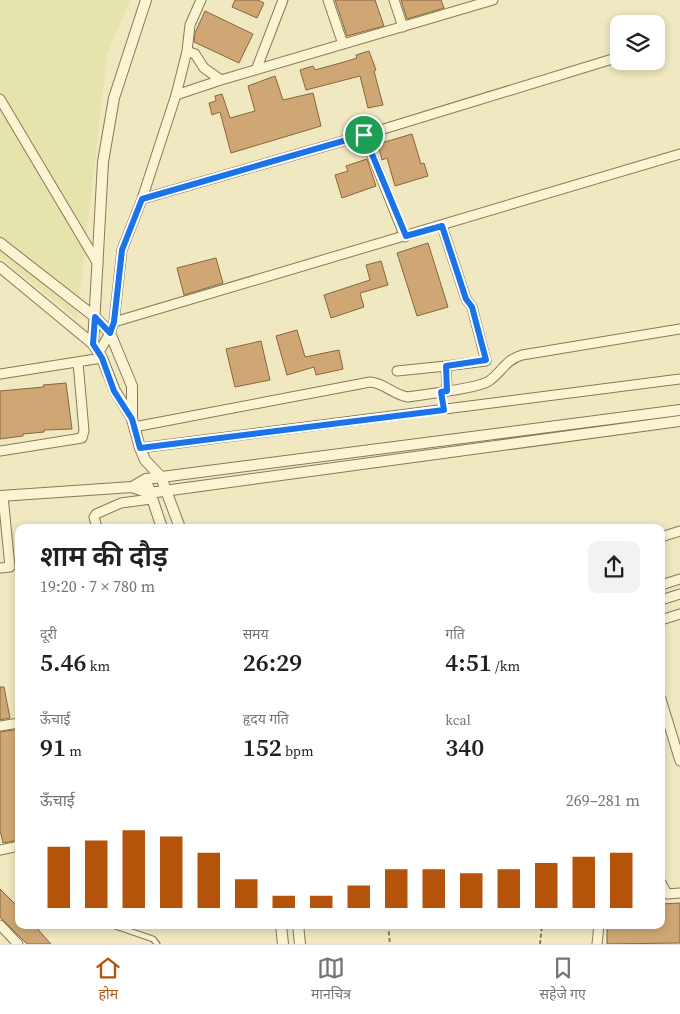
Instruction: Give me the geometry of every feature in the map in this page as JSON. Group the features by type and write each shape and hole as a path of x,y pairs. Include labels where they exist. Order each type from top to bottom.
{"street":[{"path":"133,423 114,391 98,351 95,317 103,162 114,98 146,0"},
{"path":"0,374 78,362 98,351 110,333 114,322 122,250 142,199 176,95 187,51 190,25 201,0"},
{"path":"256,70 283,0"},
{"path":"328,0 343,44"},
{"path":"394,0 403,27"},
{"path":"457,0 460,10"},
{"path":"176,95 493,0"},
{"path":"187,51 195,54 204,68 221,80"},
{"path":"142,199 364,135 610,60"},
{"path":"0,99 98,265"},
{"path":"364,135 406,236"},
{"path":"114,322 680,154"},
{"path":"397,371 486,360 472,307 466,299 442,226"},
{"path":"0,243 95,317 110,333 132,386 133,423 145,460 146,479 150,496 160,524"},
{"path":"0,268 98,351"},
{"path":"133,423 370,382 385,385 398,395 408,397 444,391 488,382 509,360 522,355 680,329"},
{"path":"0,451 82,438 84,431 78,362"},
{"path":"444,410 446,366"},
{"path":"140,448 680,379"},
{"path":"0,568 10,567 2,496 132,487 146,479 680,410"},
{"path":"96,524 94,517 96,514 121,503 166,490 680,421"},
{"path":"145,460 161,477 179,524"},
{"path":"132,487 150,496"},
{"path":"665,536 680,531"},
{"path":"665,583 680,579"},
{"path":"665,599 680,594"},
{"path":"665,619 680,614"},
{"path":"665,712 680,761"},
{"path":"0,726 15,724"},
{"path":"0,850 15,847"},
{"path":"665,894 680,893"},
{"path":"0,925 18,944"},
{"path":"281,929 283,944"},
{"path":"298,929 300,944"},
{"path":"597,944 599,929"}],"lane":[{"path":"124,929 153,939 157,944"}],"path":[{"path":"388,929 390,944"},
{"path":"540,944 542,929"}],"green space":[{"path":"0,0 130,0 107,54 77,319 0,257"}],"building":[{"path":"235,0 258,0 264,3 257,18 232,7"},
{"path":"335,0 375,0 384,26 347,36"},
{"path":"401,0 441,0 444,8 407,19"},
{"path":"205,11 253,34 239,63 194,42 195,33"},
{"path":"369,51 376,70 374,71 383,105 368,108 360,76 306,90 300,70 313,66 315,70 357,58 356,55"},
{"path":"275,76 283,100 313,93 321,126 231,153 220,112 212,115 209,103 216,101 215,96 222,94 230,118 255,111 248,86"},
{"path":"412,134 421,164 424,163 428,176 395,186 387,158 382,160 378,144"},
{"path":"367,159 376,186 342,198 335,175 348,171 346,166"},
{"path":"428,243 448,307 417,316 397,253"},
{"path":"216,258 223,283 184,295 177,268"},
{"path":"381,261 388,285 360,293 364,307 331,318 324,295 370,280 366,265"},
{"path":"297,330 305,357 339,350 343,369 316,375 314,367 287,375 276,336"},
{"path":"261,341 270,380 235,387 226,349"},
{"path":"66,383 72,429 44,430 44,432 0,439 0,391"},
{"path":"0,687 4,687 10,718 0,720"},
{"path":"15,730 15,841 3,843 0,830 0,732"},
{"path":"0,889 15,904 15,929 38,929 51,944 27,944 0,917"},
{"path":"680,903 680,943 607,944 607,929 665,929 665,904"}],"route":[{"path":"364,135 406,236 442,226 466,299 472,307 486,360 446,366 447,391 441,392 444,410 140,448 132,419 114,391 102,358 93,344 95,317 110,333 114,322 122,250 142,199 364,135"}]}
